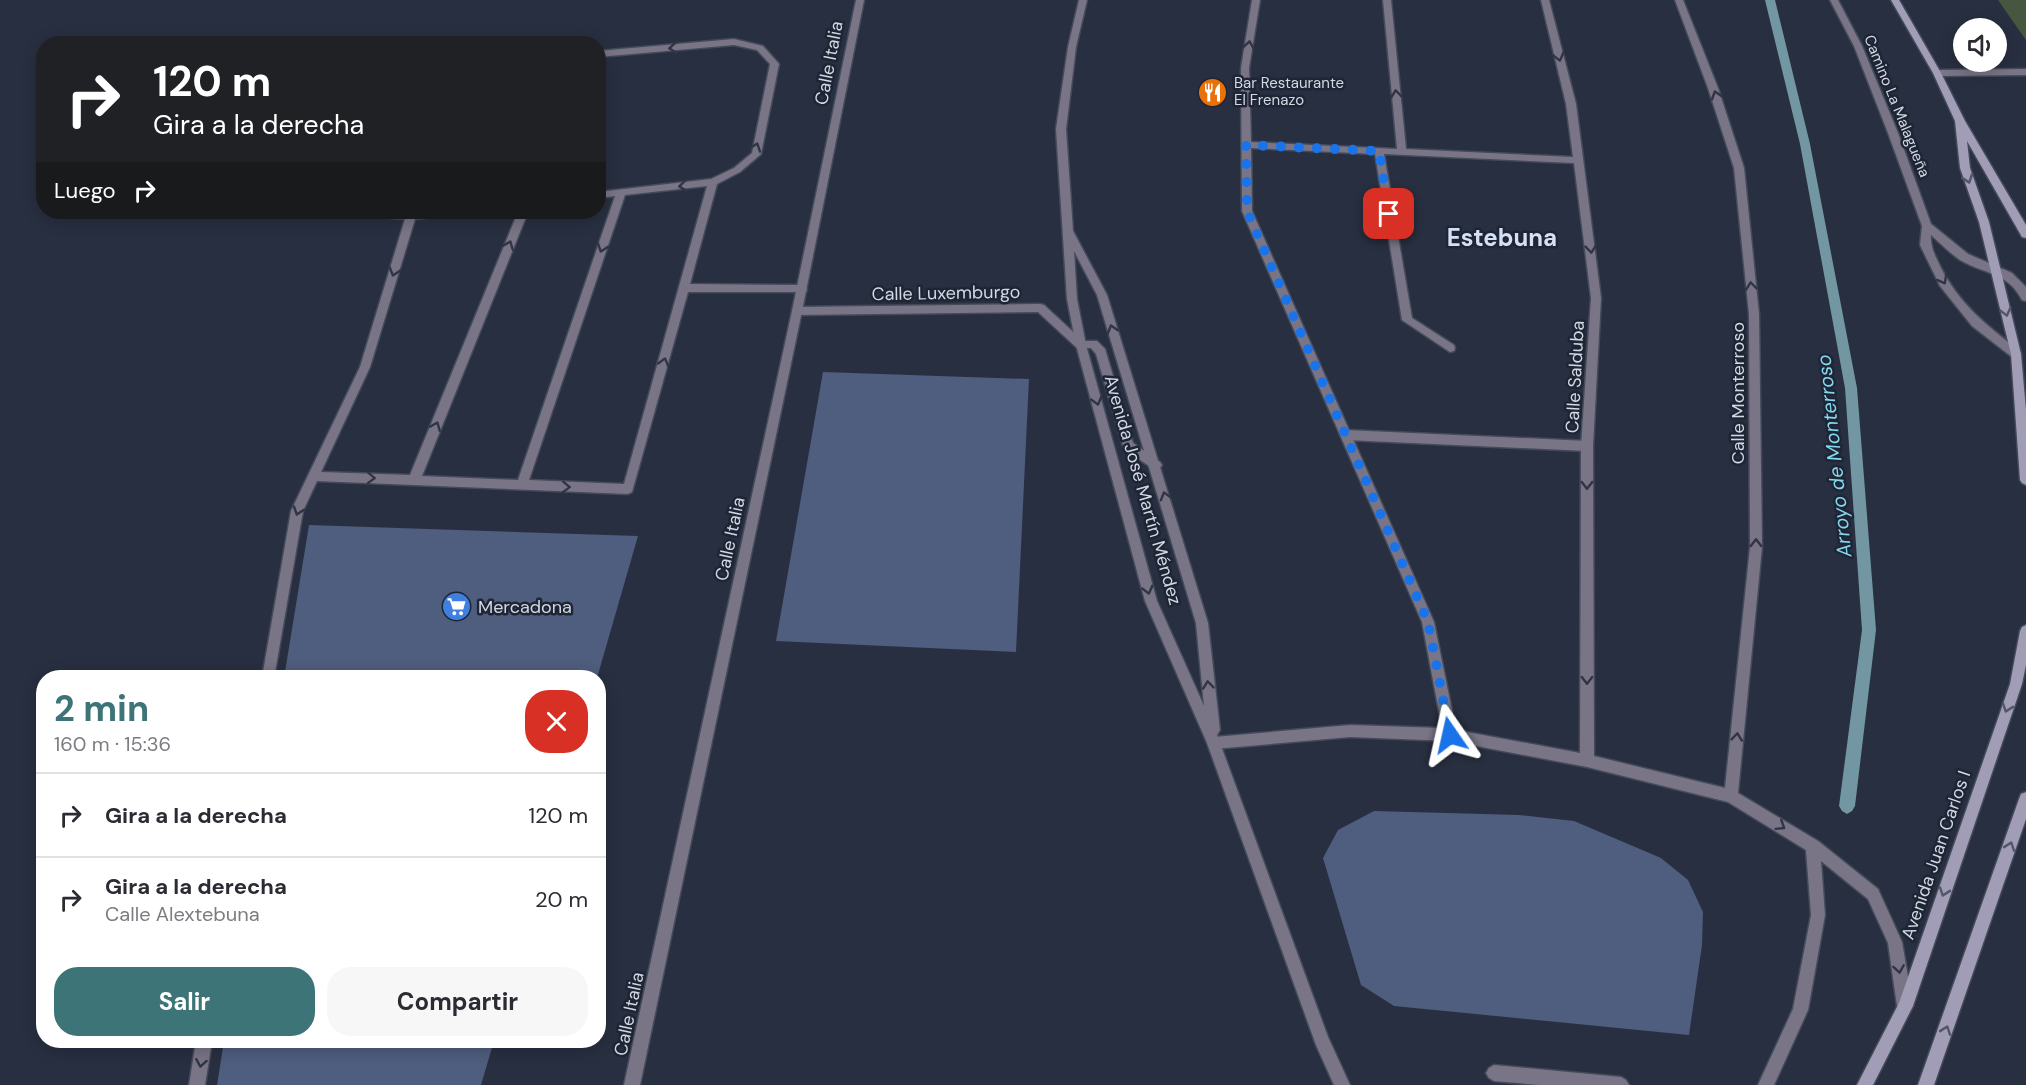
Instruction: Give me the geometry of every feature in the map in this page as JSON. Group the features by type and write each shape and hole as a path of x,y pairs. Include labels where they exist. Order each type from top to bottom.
{"main road":[{"path":"1895,0 1937,73 1960,121 2026,234"},
{"path":"1960,121 1965,168 1984,222 2016,354 2026,480"},
{"name":"Avenida Juan Carlos I","path":"1865,1085 1905,1006 2016,684 2026,631"},
{"path":"1926,1085 2026,799"}],"street":[{"name":"Calle Italia","path":"633,1085 802,289 860,0"},
{"name":"Avenida José Martín Méndez","path":"1083,0 1072,47 1061,129 1072,299 1081,345 1151,601 1214,743 1321,1040 1342,1085"},
{"path":"1256,0 1245,68 1247,211 1428,622 1450,735"},
{"path":"1387,0 1402,152"},
{"name":"Calle Salduba","path":"1545,0 1571,104 1596,298 1587,446 1587,761"},
{"name":"Calle Monterroso","path":"1678,0 1713,88 1739,168 1754,314 1756,548 1731,796"},
{"name":"Camino La Malagueña","path":"1834,0 1858,46 1927,226"},
{"path":"606,53 734,42 760,48 775,64 756,154 737,170 713,182 606,194"},
{"path":"1937,73 2026,72"},
{"path":"1246,145 1580,160"},
{"path":"1379,151 1407,320 1450,348"},
{"path":"313,476 628,489 713,182"},
{"path":"522,485 621,193"},
{"path":"269,670 297,512 365,367 410,219"},
{"path":"414,480 520,219"},
{"path":"1927,226 1978,265 1995,269 2009,276 2026,297"},
{"path":"1927,226 1925,245 1945,286 1976,323 2016,354"},
{"name":"Avenida José Martín Méndez","path":"1068,230 1102,295 1156,465 1202,623 1214,743"},
{"path":"684,288 802,289"},
{"name":"Calle Luxemburgo","path":"797,311 1040,308 1081,345"},
{"name":"Avenida José Martín Méndez","path":"1081,345 1093,344 1101,352 1128,446 1156,465"},
{"path":"1346,435 1587,446"},
{"path":"1214,743 1350,731 1450,735 1587,761 1731,796 1813,846 1873,894 1895,942 1905,1006"},
{"path":"1766,1085 1800,1010 1818,915 1813,846"},
{"path":"197,1085 203,1048"},
{"path":"1494,1073 1621,1085"}],"green space":[{"path":"1998,0 2026,0 2026,40"}],"building":[{"path":"823,372 1029,379 1016,652 776,641"},
{"name":"Mercadona","path":"309,525 638,536 599,670 285,670"},
{"path":"1374,811 1519,815 1574,821 1661,858 1688,880 1703,912 1702,945 1689,1035 1394,1006 1361,985 1323,858 1338,830"},
{"path":"223,1048 492,1048 481,1085 217,1085"}],"waterway":[{"name":"Arroyo de Monterroso","path":"1770,0 1805,144 1851,388 1869,630 1847,806"}],"place":[{"name":"Bar Restaurante El Frenazo","path":"1213,92"},
{"name":"Mercadona","path":"457,607"}],"district":[{"name":"Estebuna","path":"1502,238"}],"route":[{"path":"1389,214 1379,151 1246,145 1247,211 1428,622 1450,735"}]}
